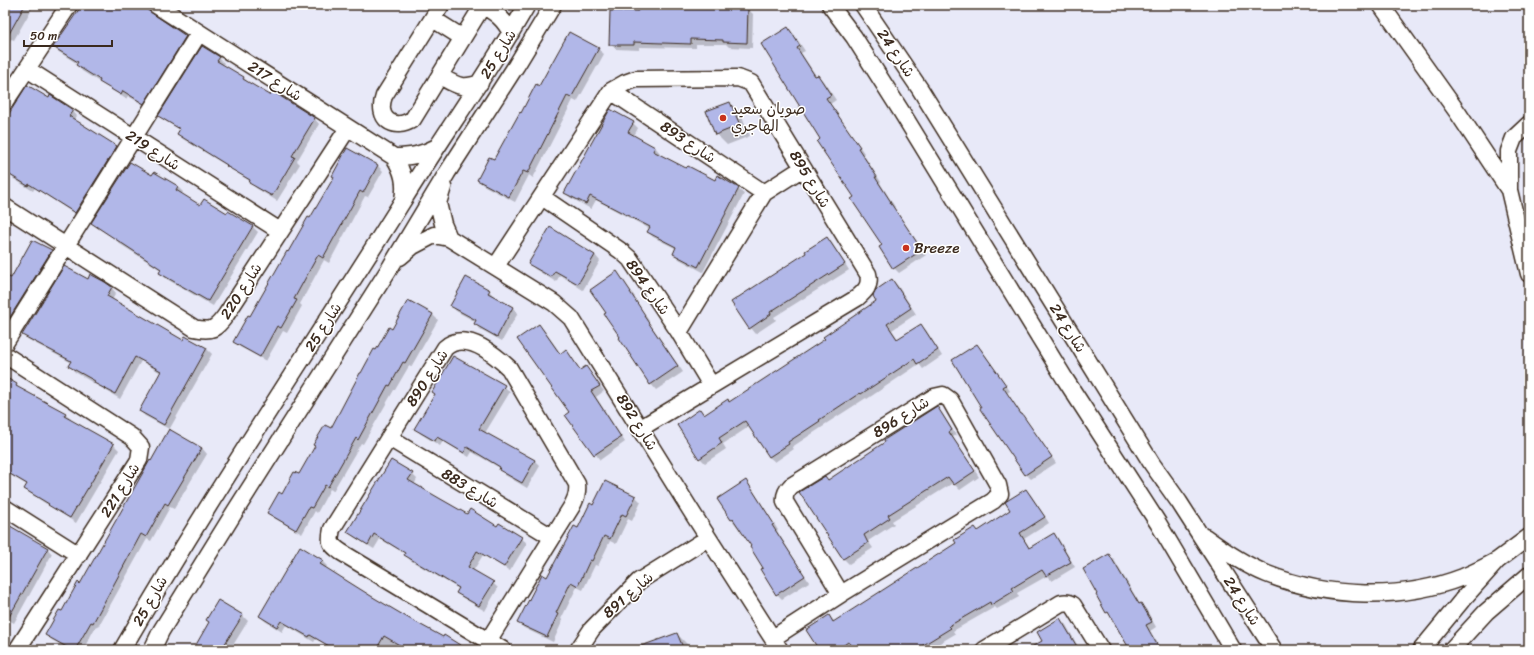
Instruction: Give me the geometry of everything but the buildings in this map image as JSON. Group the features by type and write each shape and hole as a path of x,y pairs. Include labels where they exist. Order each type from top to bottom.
{"street":[{"path":"5,102 68,5"},
{"name":"شارع 217","path":"156,5 394,157"},
{"path":"441,5 384,96 381,105 382,114 388,122 396,125 406,124 412,119 483,6 503,19 511,33"},
{"name":"شارع 25","path":"122,650 166,573 437,147 480,83 527,5"},
{"name":"شارع 25","path":"152,650 161,631 553,5"},
{"name":"شارع 24","path":"830,5 854,37 901,111 1061,372 1158,523 1233,650"},
{"name":"شارع 24","path":"863,5 920,89 1148,457 1199,532 1274,650"},
{"path":"1381,5 1458,113 1509,190"},
{"path":"432,19 463,38"},
{"path":"5,343 199,33"},
{"name":"شارع 219","path":"27,69 280,231"},
{"name":"شارع 895","path":"496,266 611,91 636,79 738,78 744,79 751,83 868,274 868,286 865,292 857,298 640,428"},
{"path":"437,80 458,86 471,86 480,83"},
{"path":"437,80 456,97 459,103 460,114"},
{"name":"شارع 893","path":"611,91 764,193"},
{"path":"1529,124 1514,138 1509,151 1509,190 1529,274"},
{"name":"شارع 220","path":"5,207 194,328 205,330 213,329 223,319 348,128"},
{"path":"394,157 409,157 424,154 437,147"},
{"path":"388,270 378,270 373,264 375,256 398,216 404,199 405,184 402,169 394,157"},
{"path":"679,332 764,193 803,168"},
{"path":"447,173 438,203 443,224 449,238"},
{"name":"شارع 894","path":"542,198 621,251 630,259 679,332 711,385"},
{"name":"شارع 892","path":"388,270 413,246 434,235 449,238 554,303 571,318 708,538 777,644"},
{"name":"شارع 890","path":"488,641 577,497 578,491 577,484 508,368 500,360 478,346 468,342 456,341 445,348 332,529 330,537 332,546 488,641 503,650"},
{"name":"شارع 221","path":"5,355 132,437 141,447 142,453 79,555 17,650"},
{"name":"شارع 896","path":"777,644 841,594 993,501 1000,494 998,485 950,400 943,395 934,397 791,486 784,495 785,502 841,594"},
{"path":"212,549 213,532 272,438 272,433 269,428 260,426"},
{"name":"شارع 883","path":"389,438 552,537"},
{"path":"5,508 79,555"},
{"path":"1199,532 1231,555 1267,573 1305,586 1344,593 1384,593 1424,588 1462,577 1498,560 1529,537"},
{"name":"شارع 891","path":"578,650 592,629 639,581 708,538"},
{"path":"1421,650 1463,599 1498,560"},
{"path":"1451,650 1486,612 1529,575"},
{"path":"984,650 1065,602 1070,602 1073,605 1101,650"}],"place":[{"name":"صويان سعيد الهاجري","path":"723,118"},
{"name":"Breeze","path":"906,248"}]}
